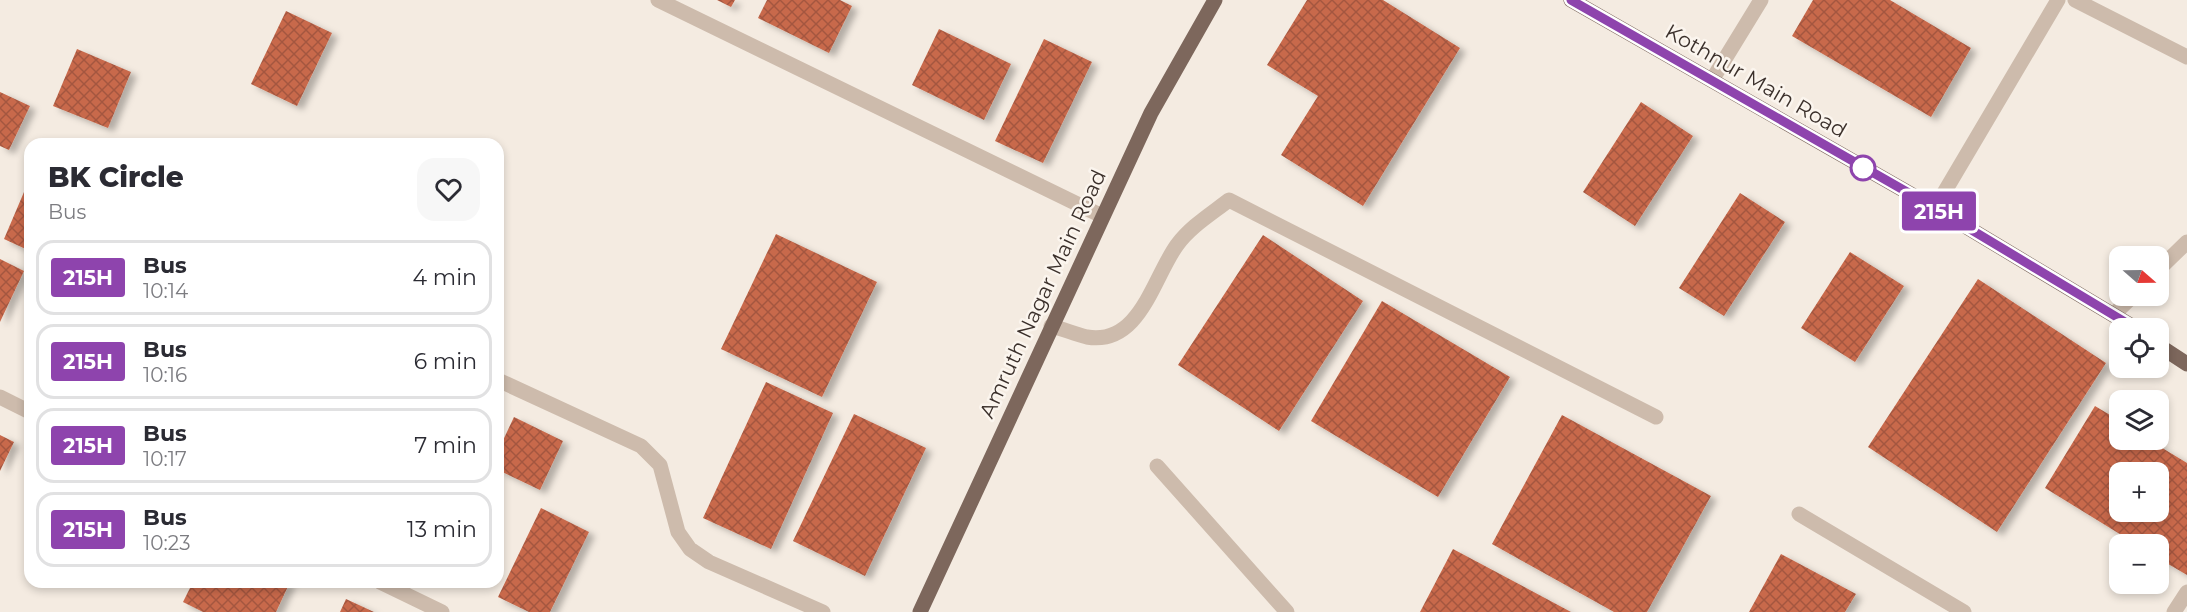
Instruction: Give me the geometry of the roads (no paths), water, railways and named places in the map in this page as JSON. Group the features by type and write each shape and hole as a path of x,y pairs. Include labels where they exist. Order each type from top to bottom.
{"main road":[{"name":"Amruth Nagar Main Road","path":"920,612 1151,113 1215,0"},
{"name":"Kothnur Main Road","path":"1571,0 1935,208 2120,318"},
{"path":"2169,352 2187,364"}],"street":[{"path":"658,0 1102,216"},
{"path":"1712,80 1761,0"},
{"path":"1935,208 2058,0"},
{"path":"2075,0 2187,57"},
{"path":"1051,326 1089,337 1116,334 1138,316 1177,245 1200,222 1229,200 1656,417"},
{"path":"2169,259 2187,242"},
{"path":"2114,314 2122,306"},
{"path":"504,383 641,446 660,465 678,532 690,549 709,562 823,612"},
{"path":"0,397 24,409"},
{"path":"1157,466 1287,612"},
{"path":"1799,514 1964,612"},
{"path":"392,588 442,612"},
{"path":"2174,612 2187,592"}]}
